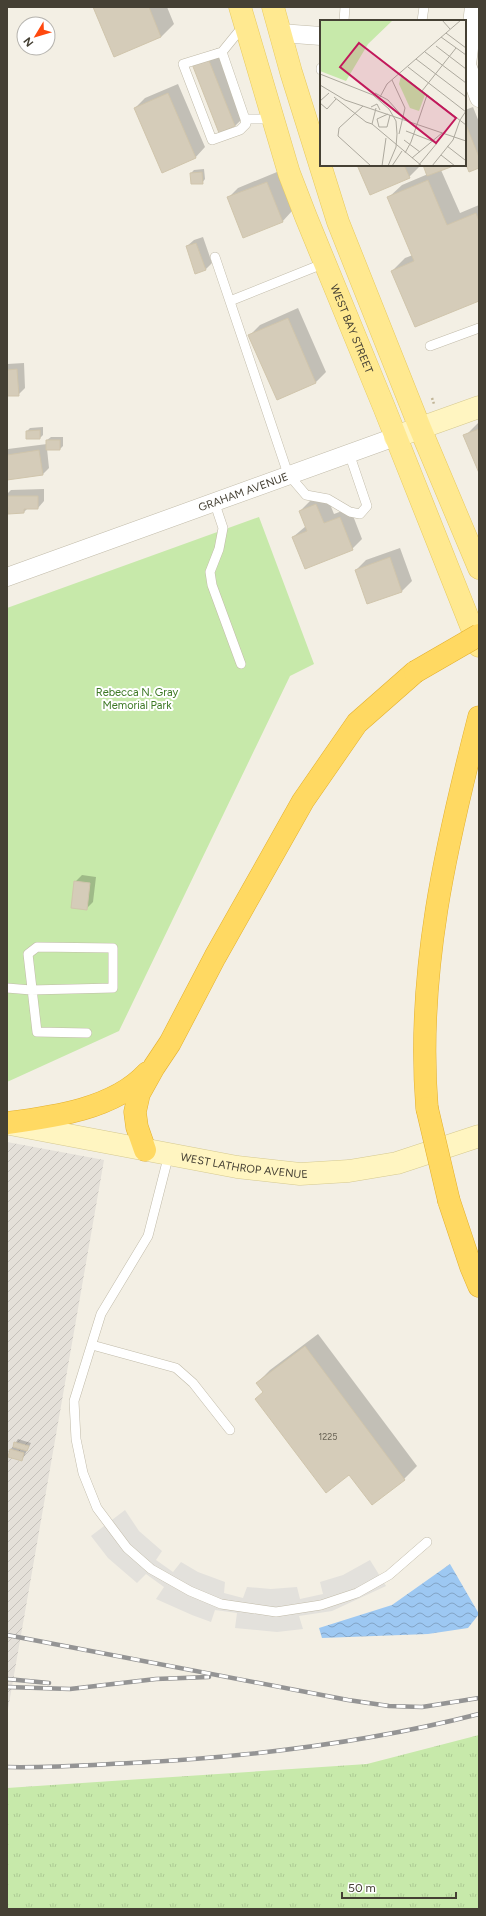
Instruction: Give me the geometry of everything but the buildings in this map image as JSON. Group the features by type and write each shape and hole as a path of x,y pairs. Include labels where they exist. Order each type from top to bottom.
{"highway":[{"path":"7,1123 68,1113 95,1105 122,1093 140,1082 154,1066 170,1043 215,958 303,801 357,723 415,672 479,635"},
{"path":"479,717 453,816 437,899 426,1002 424,1079 427,1108 449,1201 471,1267 479,1286"},
{"path":"145,1150 136,1127 135,1112 139,1094 154,1066"}],"main road":[{"path":"273,7 280,33 318,146"},
{"name":"WEST BAY STREET","path":"242,15 289,173 479,646"},
{"path":"323,166 338,222 420,428 479,568"}],"street":[{"path":"474,7 470,65 479,98"},
{"path":"280,33 320,36"},
{"name":"GRAHAM AVENUE","path":"7,577 288,474 479,407"},
{"name":"WEST LATHROP AVENUE","path":"7,1123 237,1167 300,1174 349,1171 397,1163 479,1136"}],"lane":[{"path":"344,20 346,7"},
{"path":"422,20 424,7"},
{"path":"222,52 246,119 246,124 240,130 212,140 183,64 222,52 242,15"},
{"path":"246,119 273,119"},
{"path":"215,257 288,474 306,495 328,499 350,512 360,514 368,506 349,453"},
{"path":"230,301 325,263"},
{"path":"430,346 479,328"},
{"path":"214,501 223,528 219,549 210,572 212,585 241,664"},
{"path":"7,988 31,990 113,988 113,948 37,947 28,954 31,990 38,1032 87,1033"},
{"path":"169,1154 148,1236 101,1314 74,1400 76,1439 83,1473 97,1508 127,1548 151,1569 190,1591 221,1604 276,1612 321,1605 357,1593 389,1575 427,1542"},
{"path":"92,1345 176,1368 193,1382 230,1430"}],"shaded area":[{"path":"7,1142 104,1160 7,1715"},
{"path":"125,1510 139,1531 162,1551 156,1560 173,1572 181,1562 198,1572 225,1582 224,1593 243,1598 247,1587 271,1589 297,1587 300,1599 323,1594 320,1582 343,1575 370,1560 386,1586 332,1611 299,1616 303,1629 277,1632 235,1628 237,1613 215,1610 211,1622 156,1599 164,1587 146,1574 137,1583 108,1558 91,1536"}],"green space":[{"name":"Rebecca N. Gray Memorial Park","path":"259,517 314,664 290,676 119,1031 7,1082 7,608"},
{"path":"479,1735 479,1909 7,1909 7,1788 367,1764"}],"water":[{"path":"450,1564 479,1614 468,1628 428,1634 322,1638 319,1628 392,1605"}],"railway":[{"path":"7,1635 348,1700 389,1706 422,1707 479,1698"},
{"path":"7,1687 70,1689 156,1679 209,1677"},
{"path":"7,1679 49,1683"},
{"path":"7,1767 54,1767 131,1763 263,1753 350,1741 479,1714"}]}
